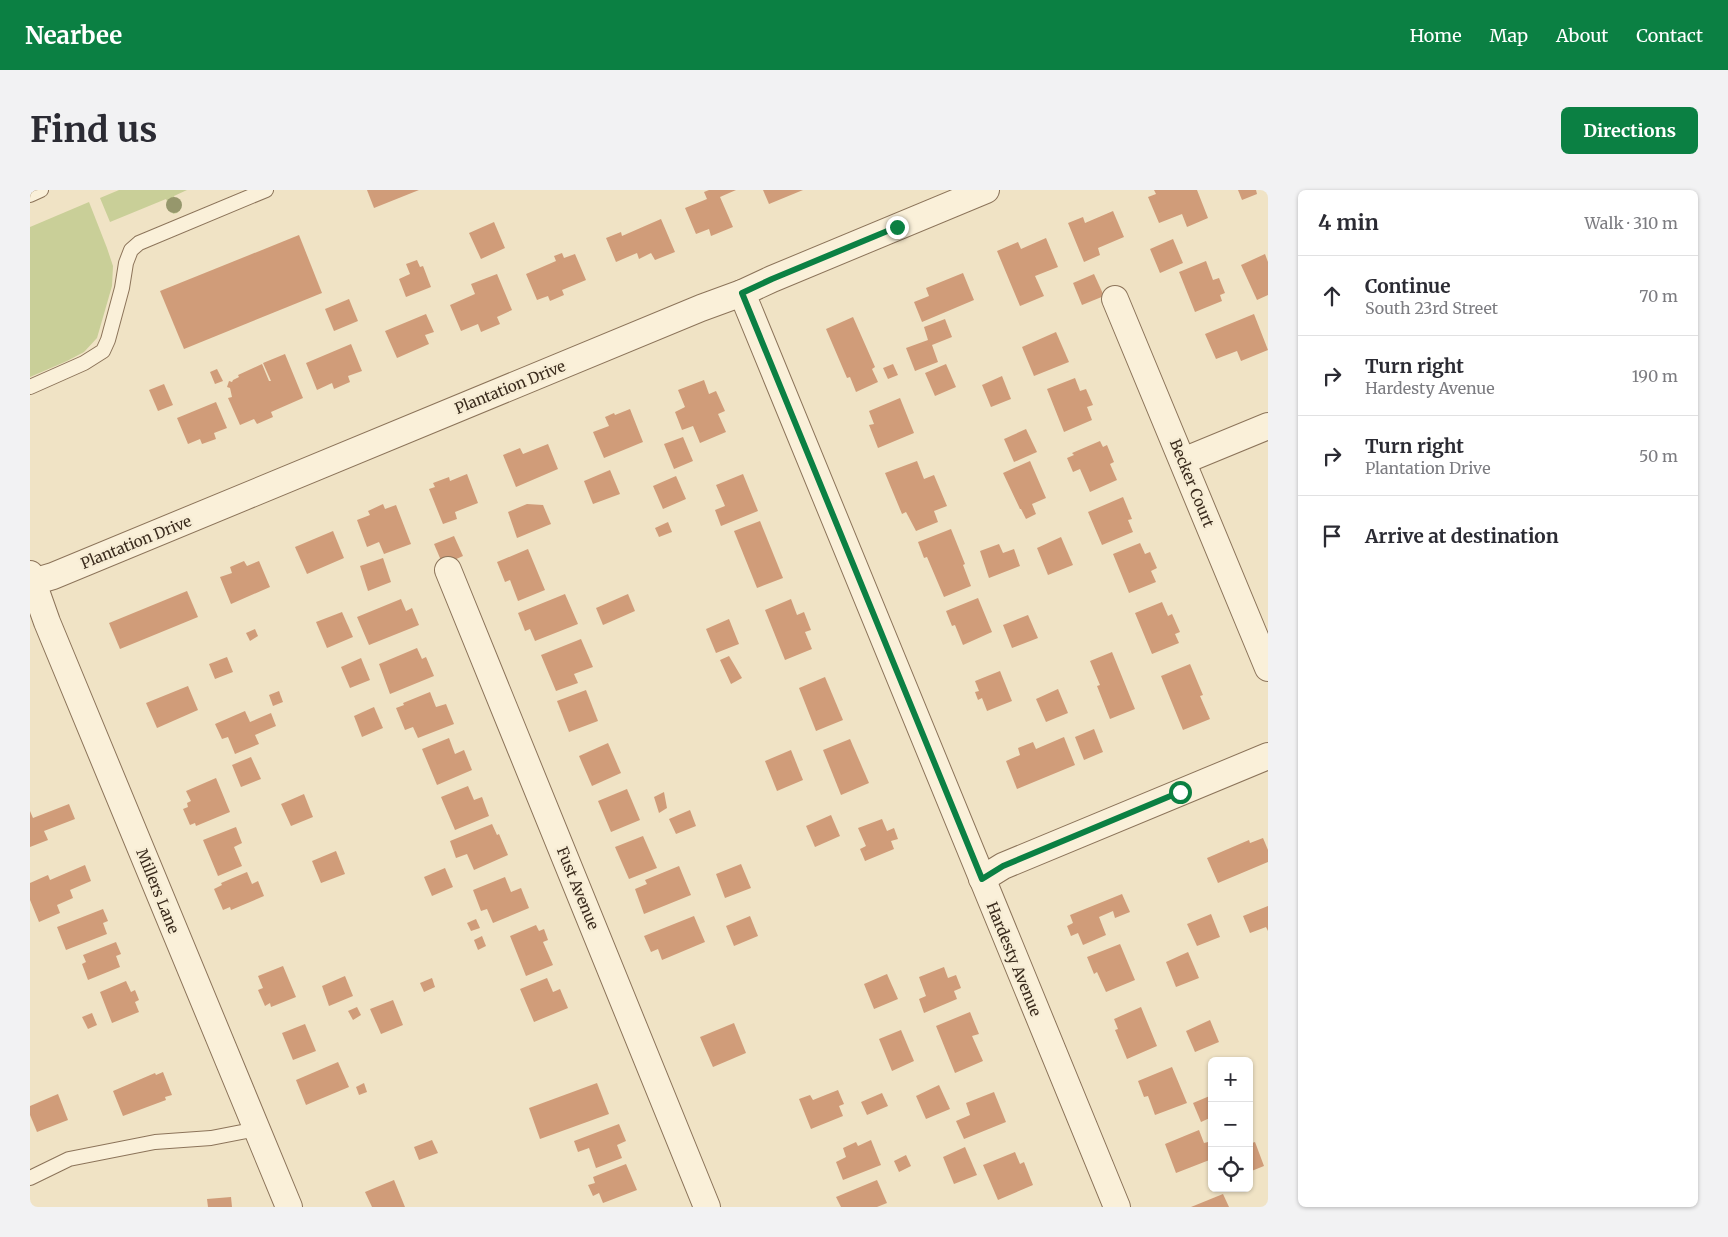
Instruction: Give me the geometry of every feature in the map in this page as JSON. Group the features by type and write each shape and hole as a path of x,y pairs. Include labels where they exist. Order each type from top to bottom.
{"street":[{"name":"Plantation Drive","path":"31,580 61,572 742,293 986,190"},
{"name":"Hardesty Avenue","path":"742,293 1117,1207"},
{"name":"Becker Court","path":"1115,299 1268,668"},
{"path":"1183,461 1268,426"},
{"name":"Fust Avenue","path":"448,570 707,1207"},
{"name":"Millers Lane","path":"31,580 289,1207"},
{"path":"982,879 1003,866 1268,756"}],"lane":[{"path":"30,195 41,190"},
{"path":"30,387 84,364 103,351 108,340 122,288 126,263 131,250 139,243 266,190"},
{"path":"30,1178 69,1159 155,1142 211,1138 257,1129"}],"green space":[{"path":"119,190 187,190 174,196 180,210 177,213 173,214 166,199 110,222 100,198"},
{"path":"89,202 113,266 112,286 97,338 84,352 30,377 30,227"}],"building":[{"path":"367,190 419,190 374,208"},
{"path":"709,190 736,190 720,197 733,227 711,236 709,229 696,234 685,208 707,199 704,192"},
{"path":"763,190 803,190 769,204"},
{"path":"1154,190 1197,190 1208,218 1187,227 1182,214 1159,223 1148,197 1156,194"},
{"path":"1238,190 1256,190 1257,194 1242,200"},
{"path":"1113,211 1124,237 1098,248 1100,255 1084,262 1068,223 1083,217 1085,223"},
{"path":"661,219 675,252 655,260 651,253 639,259 637,253 616,262 606,238 621,232 622,236"},
{"path":"494,222 505,248 481,259 469,233"},
{"path":"299,235 322,293 184,349 160,291"},
{"path":"1046,238 1058,267 1035,276 1044,296 1020,306 997,251 1018,242 1021,249"},
{"path":"1173,239 1183,263 1160,273 1150,249"},
{"path":"562,253 564,258 575,254 586,280 562,290 564,295 550,301 548,296 537,300 526,274 556,261 554,256"},
{"path":"1265,254 1268,262 1268,295 1257,300 1241,265"},
{"path":"417,260 420,267 423,266 431,287 406,297 399,279 410,274 406,264"},
{"path":"1206,261 1213,280 1219,278 1225,293 1220,295 1222,301 1195,312 1179,272"},
{"path":"963,273 974,300 922,322 914,302 929,296 926,288"},
{"path":"497,274 512,310 497,317 500,324 481,332 478,324 461,331 450,305 475,294 471,284"},
{"path":"1094,274 1104,296 1082,305 1073,283"},
{"path":"349,299 358,321 334,331 325,309"},
{"path":"426,314 434,332 425,335 429,344 397,358 385,331"},
{"path":"1254,314 1268,350 1241,361 1237,351 1216,359 1205,334"},
{"path":"853,317 875,367 872,369 878,382 856,392 850,377 847,378 826,329"},
{"path":"945,319 952,337 932,345 938,362 915,371 906,348 928,340 924,327"},
{"path":"1056,332 1069,362 1034,376 1022,347"},
{"path":"351,344 362,371 348,376 350,382 334,389 332,383 317,390 306,363"},
{"path":"285,354 303,398 271,412 273,417 257,424 254,419 240,425 228,398 232,397 230,388 227,387 229,381 232,382 239,377 238,375 262,364 269,381 271,381 263,363"},
{"path":"893,364 898,375 888,379 883,368"},
{"path":"946,364 956,387 935,396 925,373"},
{"path":"217,369 223,381 215,384 210,372"},
{"path":"1002,376 1011,399 991,407 982,385"},
{"path":"1075,378 1080,391 1086,389 1093,405 1087,407 1092,420 1064,432 1047,389"},
{"path":"704,380 709,394 716,391 725,411 718,414 726,432 700,443 693,426 682,430 675,412 685,407 678,390"},
{"path":"164,384 173,405 158,411 149,390"},
{"path":"900,398 914,433 878,448 869,425 874,424 869,411"},
{"path":"216,402 227,428 214,433 216,439 202,444 200,439 188,444 177,418"},
{"path":"630,409 643,442 604,458 593,432 609,426 605,417"},
{"path":"1026,429 1037,452 1014,462 1004,439"},
{"path":"683,437 693,461 674,469 664,444"},
{"path":"1100,441 1103,447 1107,445 1114,462 1110,464 1117,480 1090,492 1080,469 1073,472 1067,458 1074,455 1072,453"},
{"path":"548,444 558,469 516,487 503,455 520,448 523,454"},
{"path":"917,461 924,479 934,475 947,506 934,511 938,522 916,531 906,512 902,514 885,473"},
{"path":"1030,461 1046,498 1032,504 1036,514 1026,519 1003,473"},
{"path":"610,470 620,494 593,504 584,481"},
{"path":"467,474 478,503 455,512 457,519 443,524 429,489 435,487 433,483 449,477 450,481"},
{"path":"743,474 758,511 721,526 715,510 725,506 716,485"},
{"path":"676,476 686,499 663,509 653,486"},
{"path":"1123,497 1132,519 1128,520 1133,532 1102,545 1088,512"},
{"path":"383,504 385,509 396,505 411,544 384,554 379,542 367,547 357,520 370,515 368,511"},
{"path":"527,504 543,505 551,524 517,538 508,512"},
{"path":"760,521 783,578 757,588 734,531"},
{"path":"668,522 672,532 659,537 655,528"},
{"path":"951,529 965,564 963,565 971,586 944,597 927,557 924,558 918,542"},
{"path":"333,531 344,558 307,574 295,547"},
{"path":"454,536 463,556 443,565 434,544"},
{"path":"1061,537 1073,565 1048,575 1037,548"},
{"path":"1140,543 1145,554 1150,552 1157,568 1151,571 1156,582 1129,593 1113,554"},
{"path":"999,544 1003,553 1014,549 1020,566 989,578 980,551"},
{"path":"528,549 545,590 518,601 510,580 505,582 497,562"},
{"path":"383,558 391,582 368,591 360,566"},
{"path":"244,561 247,566 259,561 270,587 231,604 220,577 232,573 230,567"},
{"path":"187,591 198,617 120,649 109,623"},
{"path":"565,594 578,624 535,641 530,629 525,631 518,613"},
{"path":"628,594 635,611 603,625 596,608"},
{"path":"978,598 992,632 963,645 955,625 952,626 946,611"},
{"path":"401,599 406,611 412,608 419,625 369,645 357,617"},
{"path":"791,599 797,615 804,612 811,630 805,632 812,649 785,660 765,610"},
{"path":"1162,602 1168,616 1172,614 1180,632 1175,634 1179,643 1152,654 1135,613"},
{"path":"342,612 353,637 327,648 316,622"},
{"path":"1028,615 1038,638 1012,648 1003,625"},
{"path":"729,619 739,644 716,653 706,629"},
{"path":"255,629 258,636 250,641 246,633"},
{"path":"581,639 593,667 574,674 578,683 556,691 541,655"},
{"path":"417,648 422,659 426,657 434,676 390,694 379,664"},
{"path":"1112,652 1135,709 1110,719 1097,686 1100,685 1090,661"},
{"path":"729,656 742,678 731,684 720,660"},
{"path":"227,657 233,672 215,679 209,664"},
{"path":"361,658 370,680 350,688 341,667"},
{"path":"1190,664 1203,695 1200,696 1210,719 1183,730 1161,676"},
{"path":"1000,671 1012,701 987,711 982,698 978,700 975,692 979,691 975,681"},
{"path":"825,677 843,720 816,731 799,688"},
{"path":"188,686 198,710 157,728 146,703"},
{"path":"1058,689 1068,713 1046,722 1036,699"},
{"path":"586,690 598,721 569,732 557,701"},
{"path":"279,691 283,702 273,706 269,695"},
{"path":"430,692 436,707 446,704 454,724 418,738 413,727 405,730 396,708 404,705 403,703"},
{"path":"374,707 383,728 362,737 354,716"},
{"path":"245,711 250,722 271,713 276,726 255,735 259,744 235,754 228,737 222,739 215,724"},
{"path":"1094,729 1103,752 1084,760 1075,737"},
{"path":"1064,737 1075,765 1017,789 1006,761 1020,755 1018,748 1033,742 1036,749"},
{"path":"449,738 455,754 464,750 472,770 437,785 422,749"},
{"path":"850,739 869,783 841,795 823,750"},
{"path":"608,743 621,773 592,786 579,756"},
{"path":"791,750 803,780 777,791 765,761"},
{"path":"251,757 261,779 241,787 232,765"},
{"path":"216,778 230,812 196,826 195,823 190,825 183,809 188,807 187,803 191,801 186,791"},
{"path":"468,786 474,800 482,797 489,816 455,830 441,797"},
{"path":"627,789 640,820 611,832 598,801"},
{"path":"664,792 667,808 659,813 654,797"},
{"path":"304,794 313,817 291,826 281,804"},
{"path":"69,804 75,819 44,831 48,840 30,847 30,811 33,818"},
{"path":"690,810 696,826 676,834 669,819"},
{"path":"831,815 840,836 815,847 806,826"},
{"path":"882,819 887,831 894,828 898,839 891,841 894,849 865,861 860,849 866,846 858,828"},
{"path":"492,824 497,835 499,834 508,855 474,870 467,854 456,858 450,841"},
{"path":"236,827 242,843 234,847 242,866 218,876 203,840"},
{"path":"643,836 657,868 629,879 615,847"},
{"path":"1263,838 1268,850 1268,862 1218,883 1207,858 1249,840 1250,843"},
{"path":"336,851 345,874 321,883 312,861"},
{"path":"741,864 751,888 725,898 716,874"},
{"path":"85,865 91,881 70,890 73,898 57,905 60,913 39,922 30,900 30,883 48,875 50,880"},
{"path":"679,866 691,895 644,914 635,889 647,884 645,880"},
{"path":"445,868 453,887 432,896 424,877"},
{"path":"247,872 252,884 258,881 264,896 231,910 230,907 223,910 214,889 222,885 221,883"},
{"path":"505,877 511,892 521,888 529,908 493,923 487,909 481,911 473,890"},
{"path":"1122,894 1130,912 1115,918 1113,911 1099,917 1106,935 1083,945 1078,933 1071,936 1067,926 1073,923 1070,915"},
{"path":"1268,906 1268,931 1266,927 1250,933 1243,916"},
{"path":"103,909 108,921 103,923 107,934 66,950 57,927"},
{"path":"1211,914 1220,937 1197,946 1187,924"},
{"path":"694,916 705,942 662,960 658,949 651,952 644,936"},
{"path":"750,916 758,936 734,946 726,926"},
{"path":"476,919 480,928 471,931 467,923"},
{"path":"536,925 539,931 544,929 548,940 543,942 553,965 526,976 510,936"},
{"path":"482,936 486,946 478,950 474,940"},
{"path":"116,942 121,954 116,956 120,967 88,980 82,964 86,962 83,955"},
{"path":"1120,944 1135,980 1106,992 1097,972 1094,974 1087,957"},
{"path":"1188,952 1199,978 1176,987 1166,962"},
{"path":"283,966 296,997 271,1007 270,1003 265,1006 258,990 263,988 258,976"},
{"path":"944,967 948,978 956,975 961,988 954,991 957,999 924,1013 919,999 926,996 919,977"},
{"path":"887,974 898,999 874,1009 864,984"},
{"path":"345,976 353,996 329,1006 322,986"},
{"path":"432,978 435,987 424,992 420,983"},
{"path":"547,978 553,992 560,989 568,1008 534,1022 520,989"},
{"path":"126,981 131,992 135,990 139,1000 135,1002 139,1012 112,1023 100,992"},
{"path":"393,1000 403,1025 381,1034 370,1009"},
{"path":"357,1007 361,1015 353,1020 348,1011"},
{"path":"1141,1007 1157,1046 1127,1059 1115,1030 1118,1029 1114,1019"},
{"path":"970,1012 979,1034 972,1036 983,1061 955,1073 936,1026"},
{"path":"92,1013 97,1025 88,1029 82,1017"},
{"path":"1210,1020 1219,1042 1195,1052 1186,1031"},
{"path":"734,1023 746,1053 713,1067 700,1037"},
{"path":"305,1024 316,1051 293,1060 282,1033"},
{"path":"901,1030 914,1061 892,1071 879,1039"},
{"path":"338,1062 349,1087 306,1105 296,1080"},
{"path":"1172,1067 1187,1103 1155,1115 1148,1096 1144,1097 1138,1081"},
{"path":"163,1072 172,1095 165,1097 166,1100 123,1116 113,1091 155,1073 156,1075"},
{"path":"364,1083 367,1092 359,1095 356,1087"},
{"path":"597,1083 609,1114 540,1139 529,1108"},
{"path":"939,1085 950,1109 926,1119 916,1096"},
{"path":"838,1090 844,1104 839,1106 843,1116 811,1129 799,1099 810,1095 813,1100"},
{"path":"994,1092 1006,1122 964,1139 956,1121 970,1115 966,1103"},
{"path":"882,1093 888,1106 867,1115 861,1102"},
{"path":"58,1094 68,1120 37,1132 30,1115 30,1106"},
{"path":"1208,1097 1208,1119 1201,1122 1193,1103"},
{"path":"619,1124 626,1141 617,1145 622,1158 596,1168 589,1148 578,1152 574,1141"},
{"path":"1199,1130 1204,1143 1208,1142 1208,1161 1176,1173 1165,1144"},
{"path":"432,1140 438,1153 419,1160 414,1147"},
{"path":"871,1140 881,1165 843,1180 836,1162 846,1157 843,1148 856,1142 858,1146"},
{"path":"1255,1142 1264,1166 1253,1170 1253,1147 1253,1143"},
{"path":"965,1147 977,1175 954,1184 943,1157"},
{"path":"1015,1152 1020,1164 1024,1162 1033,1185 998,1200 983,1165"},
{"path":"906,1155 911,1166 899,1172 894,1161"},
{"path":"626,1164 637,1190 603,1203 599,1193 593,1196 588,1185 595,1183 593,1177"},
{"path":"394,1180 405,1207 372,1207 365,1192"},
{"path":"877,1180 887,1203 877,1207 841,1207 836,1197"},
{"path":"1223,1194 1229,1207 1191,1207"},
{"path":"231,1197 232,1207 208,1207 207,1199"}],"route":[{"path":"897,227 742,293 982,879 1003,866 1180,792"}]}
